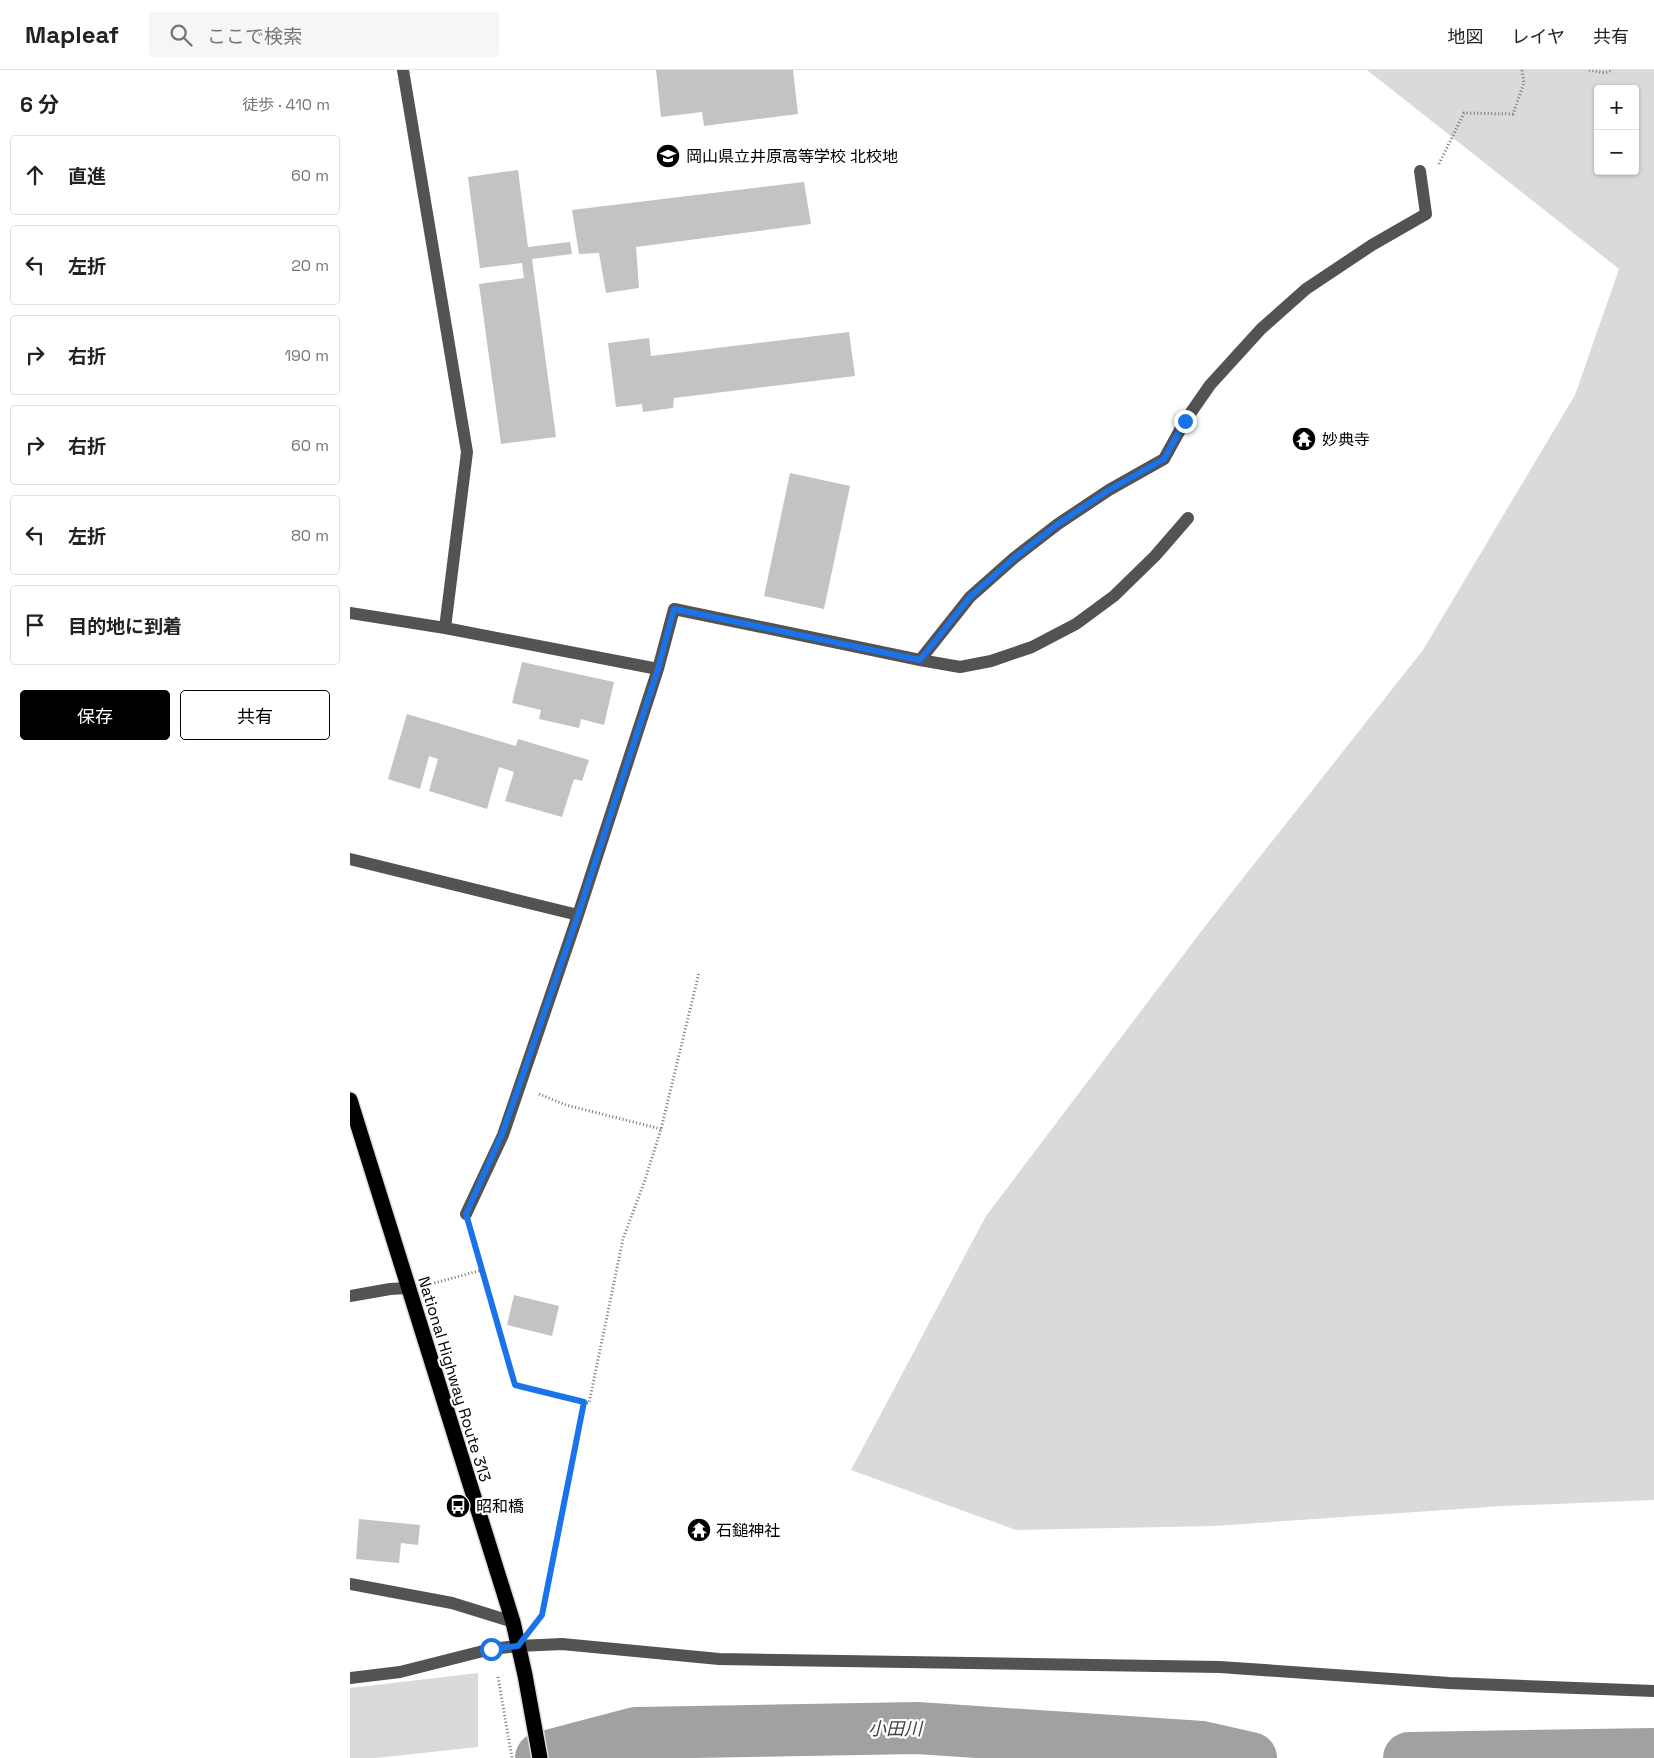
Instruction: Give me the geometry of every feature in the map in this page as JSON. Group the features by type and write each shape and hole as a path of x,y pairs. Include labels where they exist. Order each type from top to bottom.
{"highway":[{"name":"National Highway Route 313","path":"350,1100 513,1622 540,1758"}],"street":[{"path":"402,70 467,452 444,628"},
{"path":"920,660 970,597 1014,558 1109,490 1164,459 1185,421 1210,385 1261,329 1306,288 1372,245 1426,214 1420,171"},
{"path":"466,1214 502,1134 578,915 658,669 674,609 960,667 991,661 1032,647 1076,624 1114,596 1155,556 1188,518"},
{"path":"350,613 444,628 658,669"},
{"path":"350,859 578,915"},
{"path":"350,1296 408,1288"},
{"path":"350,1584 452,1603 513,1622"},
{"path":"350,1678 400,1672 491,1649 562,1644 719,1659 1220,1667 1449,1683 1654,1691"}],"path":[{"path":"1420,171 1441,164 1464,113 1513,114 1524,83 1522,70"},
{"path":"1589,70 1605,73 1612,70"},
{"path":"466,1214 515,1385 589,1403 623,1239 645,1180 661,1129 699,973"},
{"path":"519,1086 566,1105 661,1129"},
{"path":"408,1288 482,1270"},
{"path":"518,1646 542,1615 584,1402"},
{"path":"498,1677 512,1758"}],"shaded area":[{"path":"1367,70 1654,70 1654,1500 1503,1506 1214,1526 1016,1530 851,1470 986,1216 1206,925 1423,650 1575,395 1619,269"},
{"path":"478,1673 478,1747 376,1758 350,1758 350,1688"}],"building":[{"path":"656,70 793,70 798,114 704,126 702,112 661,117"},
{"path":"518,170 528,247 570,242 572,254 532,259 556,437 501,444 479,284 524,278 522,263 480,268 468,177"},
{"path":"804,182 811,224 636,247 639,288 606,293 599,253 579,254 572,210"},
{"path":"849,332 855,376 674,398 673,408 643,412 642,404 616,407 608,343 649,338 651,356"},
{"path":"790,473 850,486 824,609 764,596"},
{"path":"522,662 614,682 604,725 581,719 579,728 539,719 541,710 512,703"},
{"path":"407,714 516,746 518,739 589,760 582,781 574,779 562,817 505,801 514,772 499,767 487,809 429,791 438,759 429,756 420,789 388,779"},
{"path":"514,1295 559,1306 552,1336 507,1325"},
{"path":"359,1519 420,1525 418,1545 401,1543 399,1563 356,1559"}],"waterway":[{"name":"小田川","path":"541,1758 636,1733 917,1728 1202,1747 1251,1758"},
{"name":"小田川","path":"1409,1758 1654,1754"}],"place":[{"name":"岡山県立井原高等学校 北校地","path":"668,156"},
{"name":"妙典寺","path":"1304,439"},
{"name":"昭和橋","path":"458,1506"},
{"name":"石鎚神社","path":"699,1530"}],"route":[{"path":"491,1649 518,1646 533,1624 542,1615 584,1402 515,1385 466,1214 502,1134 578,915 658,669 674,609 920,660 970,597 1014,558 1058,524 1109,490 1164,459 1185,421"}]}
